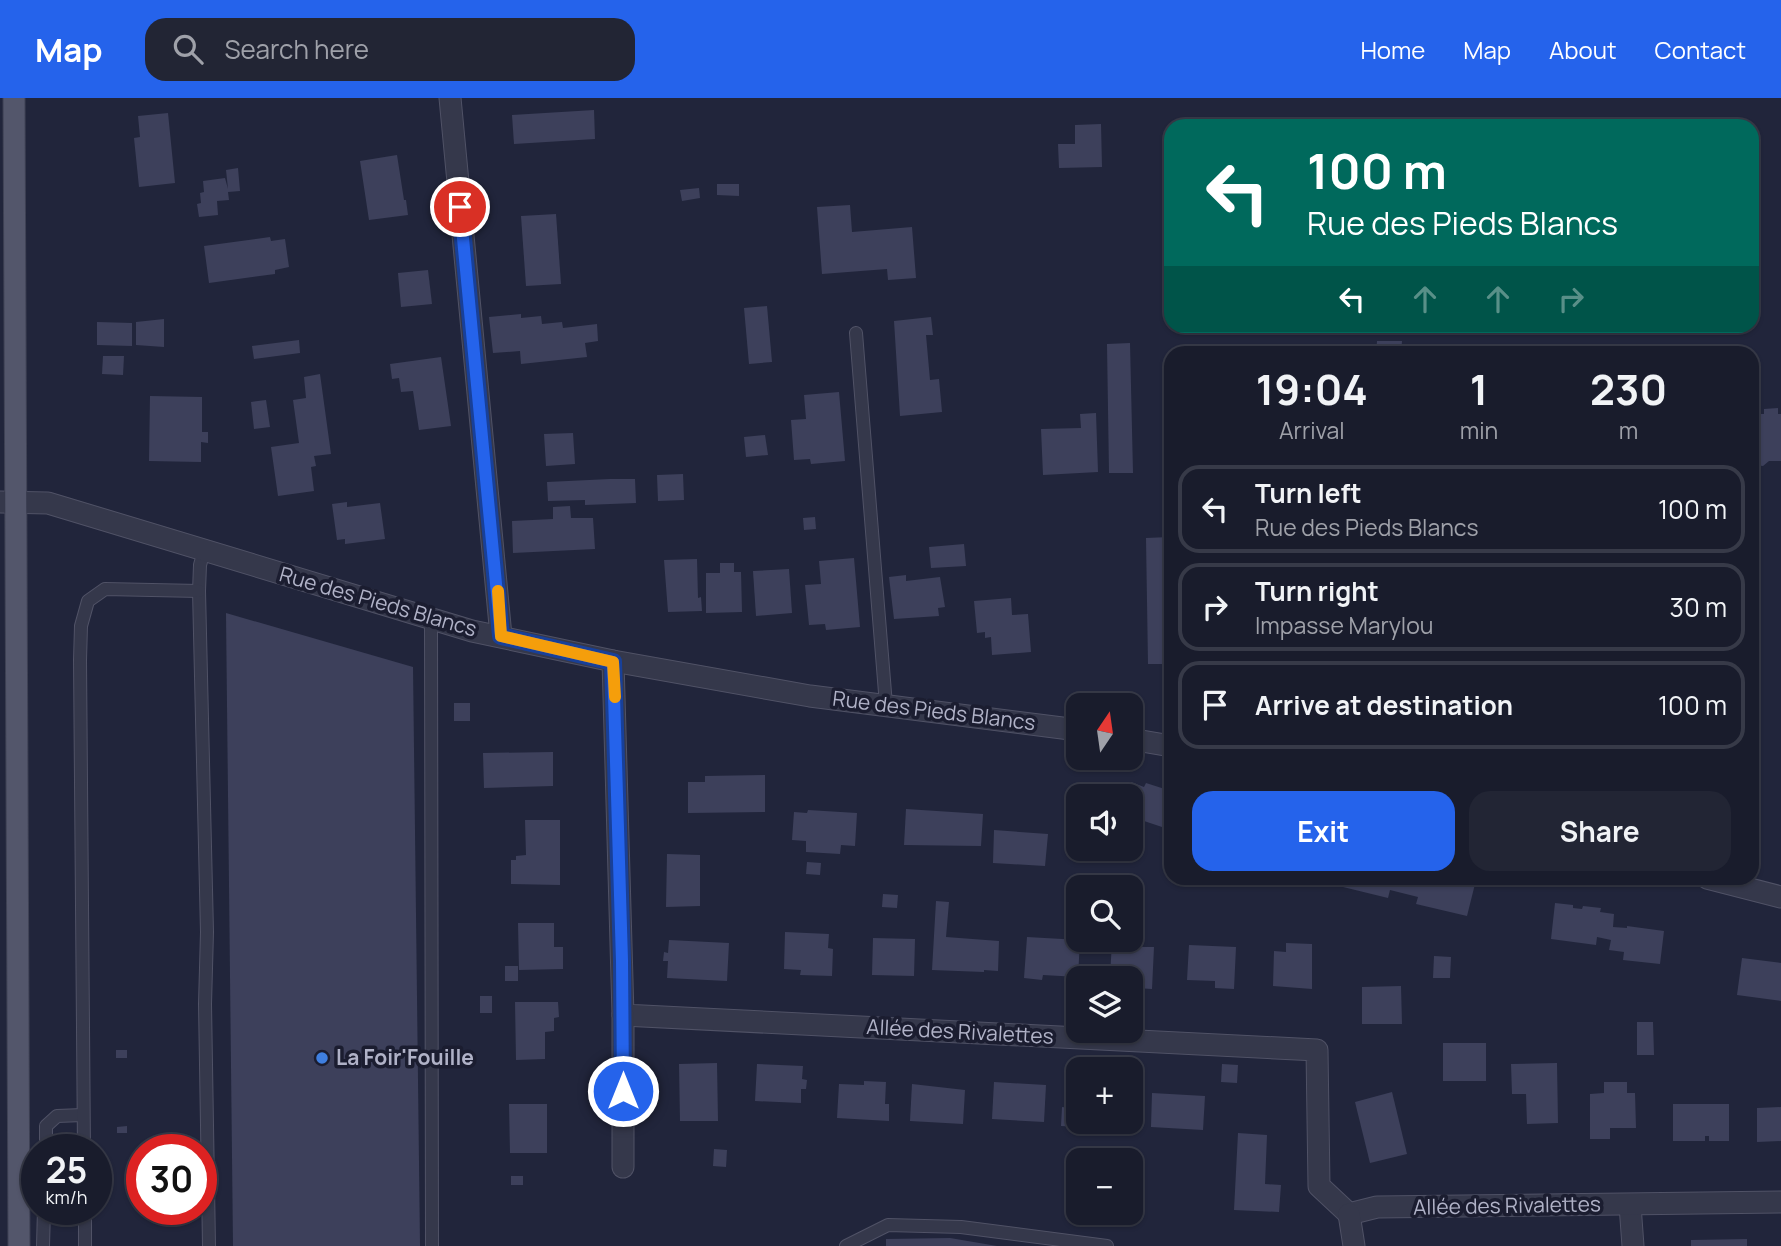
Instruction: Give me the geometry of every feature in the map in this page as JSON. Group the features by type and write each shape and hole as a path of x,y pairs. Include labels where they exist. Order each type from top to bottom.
{"main road":[{"path":"14,98 8,501 19,1246"}],"street":[{"path":"450,98 501,636"},
{"name":"Rue des Pieds Blancs","path":"8,501 48,503 471,631 613,662 810,696 1066,728"},
{"path":"613,662 624,1015 623,1167"},
{"path":"1143,741 1164,745"},
{"path":"1734,885 1781,897"},
{"name":"Allée des Rivalettes","path":"624,1015 1317,1050 1319,1186 1349,1214 1377,1207 1781,1202"},
{"path":"1630,1205 1633,1246"},
{"path":"1349,1214 1354,1246"}],"lane":[{"path":"856,333 886,705"},
{"path":"204,551 199,591 207,932 205,1004 209,1246"},
{"path":"84,1134 81,626 88,601 105,589 199,591"},
{"path":"431,619 432,1246"},
{"path":"46,1134 46,1126 57,1116 83,1115"},
{"path":"43,1246 44,1225"},
{"path":"85,1225 85,1246"},
{"path":"846,1246 888,1225 961,1227 1107,1246"}],"building":[{"path":"594,110 595,139 514,144 512,115"},
{"path":"168,113 175,183 139,187 134,138 140,137 138,116"},
{"path":"1101,124 1102,167 1059,168 1058,144 1075,144 1075,125"},
{"path":"397,155 408,215 369,220 360,161"},
{"path":"238,168 240,191 228,192 229,200 217,201 218,215 199,217 197,204 201,203 200,193 204,192 203,181 225,178 228,189 226,170"},
{"path":"717,184 739,184 739,196 717,195"},
{"path":"699,188 700,198 682,201 680,190"},
{"path":"850,205 852,232 912,227 916,278 888,280 887,269 822,274 817,207"},
{"path":"556,214 561,284 526,286 521,216"},
{"path":"270,237 271,241 285,239 289,267 275,270 275,274 209,283 204,246"},
{"path":"428,270 432,304 401,307 398,273"},
{"path":"767,306 772,362 749,364 744,308"},
{"path":"521,314 521,318 541,316 542,324 562,322 563,328 597,324 598,341 585,343 587,357 521,364 520,351 493,353 489,317"},
{"path":"931,317 933,335 926,335 930,380 939,379 942,412 900,416 894,321"},
{"path":"164,319 164,347 136,345 136,322"},
{"path":"97,322 132,323 132,346 97,345"},
{"path":"299,340 300,353 254,359 252,346"},
{"path":"1377,341 1402,341 1402,346 1377,346"},
{"path":"1130,343 1133,473 1109,473 1107,344"},
{"path":"103,356 124,356 123,375 102,374"},
{"path":"441,357 451,426 419,430 413,391 401,392 399,378 392,379 390,364"},
{"path":"320,374 331,454 314,456 316,466 311,467 314,491 278,496 271,447 299,443 293,400 306,398 304,377"},
{"path":"839,392 845,461 811,464 810,459 794,460 791,420 806,419 804,395"},
{"path":"150,396 202,397 202,432 208,432 208,443 201,442 201,462 149,461"},
{"path":"266,400 270,427 254,429 251,402"},
{"path":"1778,408 1778,414 1781,414 1781,461 1769,461 1763,466 1759,466 1759,414 1764,414 1764,409"},
{"path":"1096,413 1098,472 1043,475 1041,429 1081,428 1080,414"},
{"path":"573,433 575,464 546,466 544,434"},
{"path":"765,435 768,455 746,457 744,437"},
{"path":"683,474 684,500 658,501 657,475"},
{"path":"635,479 636,503 585,505 585,500 548,501 547,482"},
{"path":"347,502 347,507 380,503 385,539 345,544 345,539 337,540 332,504"},
{"path":"570,506 571,518 593,518 595,549 513,553 512,521 553,519 553,507"},
{"path":"815,517 816,529 804,530 803,518"},
{"path":"1164,537 1164,664 1148,664 1146,538"},
{"path":"964,544 966,566 931,568 929,547"},
{"path":"854,558 860,627 826,630 825,624 809,625 805,585 821,584 819,561"},
{"path":"697,559 698,598 701,597 702,611 668,612 664,560"},
{"path":"720,563 734,563 734,572 741,572 742,612 706,613 706,573 720,573"},
{"path":"789,569 792,613 756,616 753,571"},
{"path":"906,575 906,581 940,577 945,607 938,608 939,616 894,619 889,577"},
{"path":"1011,598 1012,615 1028,614 1031,652 992,655 991,637 985,638 985,632 977,633 974,601"},
{"path":"226,613 413,667 420,1246 233,1246"},
{"path":"454,703 470,703 470,721 454,721"},
{"path":"553,752 553,786 484,788 483,753"},
{"path":"765,775 765,812 688,813 688,782 705,782 705,776"},
{"path":"1146,783 1164,789 1164,828 1143,821 1143,787"},
{"path":"906,809 983,814 981,846 904,845"},
{"path":"808,810 857,813 855,846 841,845 840,854 806,852 806,841 792,840 794,812 807,813"},
{"path":"525,820 560,820 560,885 511,884 511,860 516,860 516,856 526,855"},
{"path":"994,830 1048,834 1045,866 993,863"},
{"path":"667,854 700,855 700,906 666,907"},
{"path":"807,862 821,863 820,875 806,874"},
{"path":"1475,885 1467,916 1416,904 1418,897 1390,890 1388,898 1343,887"},
{"path":"883,894 898,895 897,908 882,907"},
{"path":"936,901 949,902 946,937 999,941 998,971 932,970"},
{"path":"1555,903 1582,909 1583,906 1601,908 1600,912 1614,914 1613,927 1664,931 1660,964 1623,960 1624,952 1609,950 1611,940 1597,937 1596,945 1551,939"},
{"path":"518,923 554,923 554,947 563,947 563,969 519,970"},
{"path":"785,932 829,934 828,948 833,949 832,976 800,975 801,970 784,969"},
{"path":"1027,937 1066,939 1066,952 1079,952 1079,966 1066,966 1066,976 1043,975 1042,980 1024,978"},
{"path":"873,938 915,939 914,976 872,975"},
{"path":"669,940 729,943 727,981 667,978 668,961 663,961 664,952 668,953"},
{"path":"1286,943 1312,944 1312,989 1273,986 1274,951 1286,952"},
{"path":"1189,945 1236,947 1234,989 1215,988 1215,981 1187,980"},
{"path":"1143,947 1154,947 1152,989 1143,988 1143,966 1111,966 1111,952 1143,952"},
{"path":"1434,956 1451,957 1450,978 1433,978"},
{"path":"1742,958 1781,963 1781,1001 1737,995"},
{"path":"505,966 518,966 518,981 505,981"},
{"path":"1401,986 1402,1024 1362,1024 1362,987"},
{"path":"480,996 492,996 492,1013 480,1013"},
{"path":"515,1002 558,1002 559,1017 554,1018 554,1031 545,1032 545,1059 516,1060"},
{"path":"1637,1022 1653,1022 1654,1055 1637,1055"},
{"path":"1443,1043 1486,1043 1486,1081 1443,1081"},
{"path":"116,1050 127,1050 127,1058 116,1058"},
{"path":"717,1063 718,1121 680,1121 679,1064"},
{"path":"1557,1063 1558,1123 1527,1124 1526,1094 1512,1094 1511,1064"},
{"path":"757,1064 803,1066 802,1079 807,1080 806,1089 801,1089 801,1103 755,1101"},
{"path":"1222,1064 1238,1065 1237,1083 1221,1082"},
{"path":"864,1081 886,1082 885,1104 889,1104 889,1121 837,1118 839,1084 864,1085"},
{"path":"994,1082 1046,1085 1044,1122 992,1119"},
{"path":"1604,1082 1627,1082 1627,1093 1635,1093 1636,1128 1610,1128 1610,1139 1590,1139 1590,1094 1604,1093"},
{"path":"912,1084 965,1090 963,1124 910,1121"},
{"path":"1392,1092 1407,1154 1370,1163 1355,1102"},
{"path":"1152,1093 1205,1096 1203,1130 1151,1127"},
{"path":"509,1104 547,1104 547,1153 510,1153"},
{"path":"1673,1104 1729,1104 1729,1141 1709,1141 1709,1136 1705,1136 1705,1141 1673,1141"},
{"path":"1062,1107 1066,1107 1066,1126 1061,1126"},
{"path":"1781,1107 1781,1141 1757,1142 1757,1108"},
{"path":"127,1126 127,1133 117,1133 117,1127"},
{"path":"1238,1133 1267,1135 1265,1184 1281,1185 1279,1212 1234,1210"},
{"path":"714,1149 727,1150 726,1167 713,1166"},
{"path":"511,1176 523,1176 523,1185 511,1185"},
{"path":"950,1238 997,1246 886,1246 886,1239"},
{"path":"1747,1239 1747,1246 1691,1246 1691,1240"}],"slow traffic":[{"path":"498,591 501,636 613,662 615,697"}],"place":[{"name":"La Foir'Fouille","path":"322,1058"}],"route":[{"path":"460,207 501,636 613,662 624,1015 623,1091"}]}
